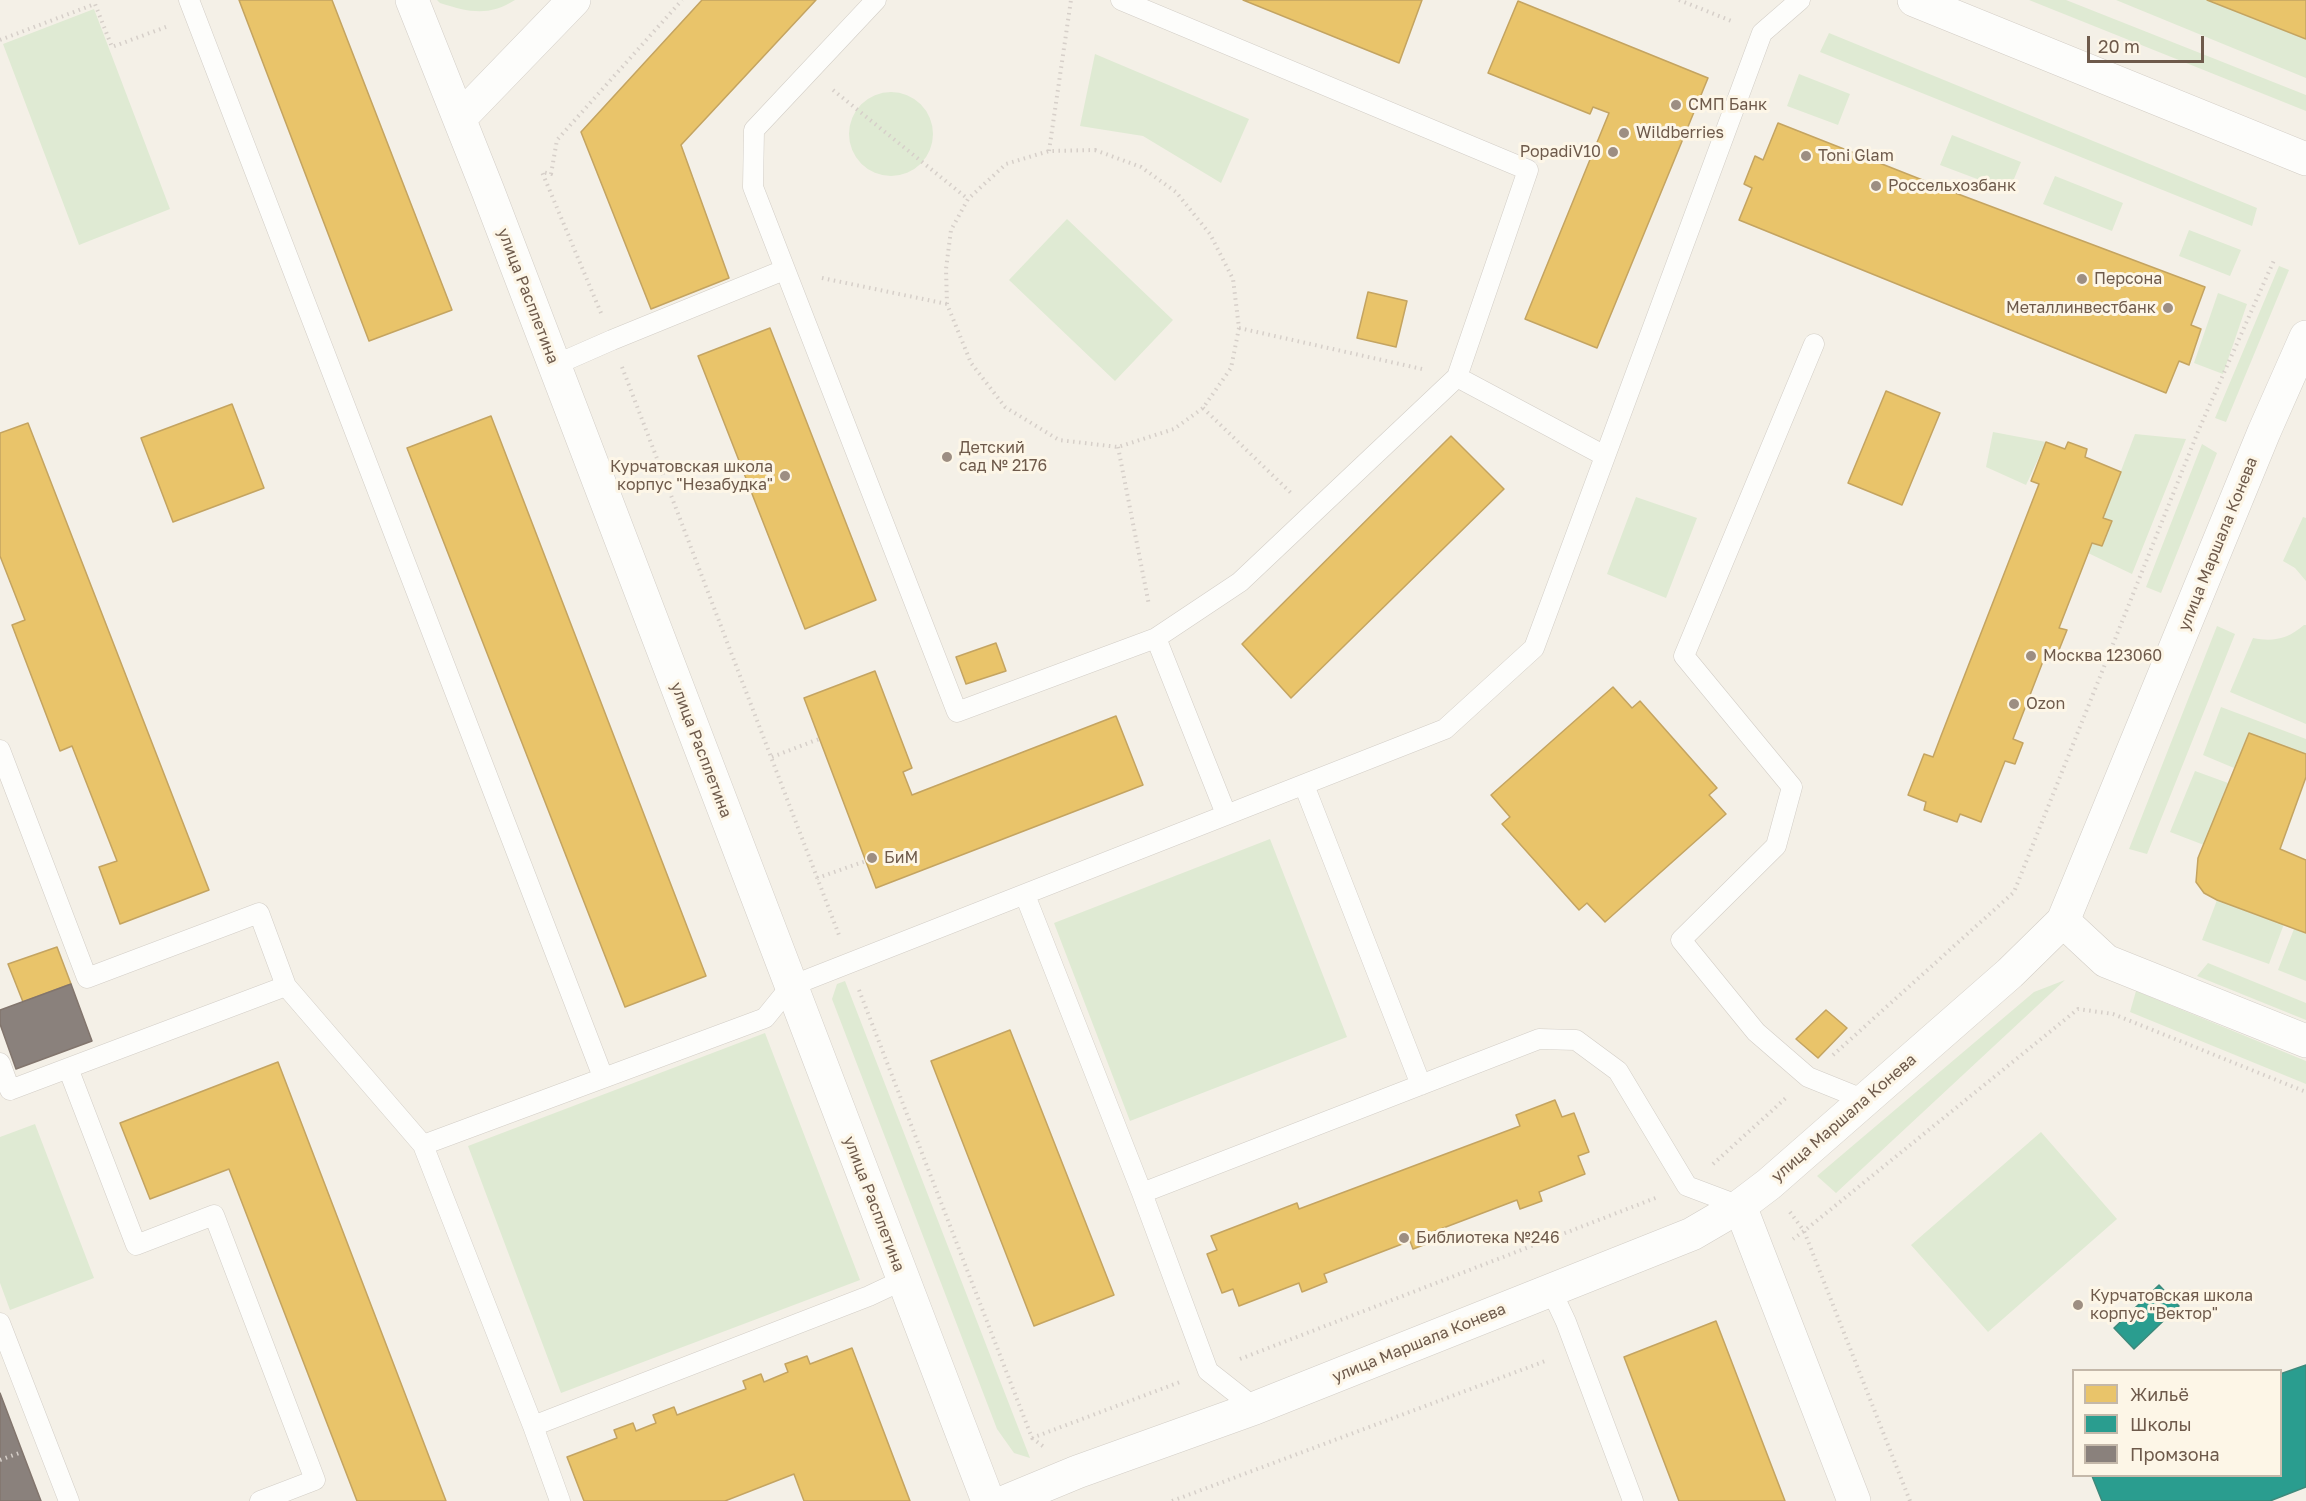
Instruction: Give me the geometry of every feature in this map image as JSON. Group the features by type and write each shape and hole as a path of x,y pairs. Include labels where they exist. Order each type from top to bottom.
{"street":[{"name":"улица Расплетина","path":"412,0 555,365 988,1501"},
{"path":"460,118 574,0"},
{"path":"1914,0 2306,159"},
{"name":"улица Маршала Конева","path":"1007,1501 1077,1472 1255,1408 1692,1234 1740,1206 1769,1184 2010,973 2063,921 2264,432 2306,336"},
{"path":"2063,921 2106,961 2306,1041"},
{"path":"1740,1206 1854,1501"}],"lane":[{"path":"876,0 754,130 753,187 957,712 1156,638 1240,582 1457,377 1528,170 1121,0"},
{"path":"423,1145 765,1018 791,986 1445,729 1534,648 1762,33 1800,0"},
{"path":"192,8 603,1077"},
{"path":"555,365 784,270"},
{"path":"1814,344 1684,656 1792,787 1776,846 1681,940 1756,1032 1808,1077 1865,1100"},
{"path":"1457,377 1605,456"},
{"path":"1156,638 1226,814"},
{"path":"0,750 87,978 259,913 286,986 423,1145 560,1501"},
{"path":"1304,785 1420,1085"},
{"path":"1025,895 1142,1193 1208,1371 1255,1408"},
{"path":"0,1063 10,1090 286,986"},
{"path":"1142,1193 1539,1039 1576,1040 1618,1071 1687,1186 1740,1206"},
{"path":"68,1068 136,1245 214,1215 315,1480 260,1501"},
{"path":"533,1426 869,1296 903,1280"},
{"path":"1551,1290 1566,1323 1633,1501"},
{"path":"0,1323 69,1501"}],"path":[{"path":"1049,151 1071,0"},
{"path":"1679,0 1762,33"},
{"path":"0,40 95,4 112,47 192,8"},
{"path":"810,71 968,199"},
{"path":"1095,150 1141,167 1176,192 1210,234 1233,279 1239,328 1231,369 1203,408 1174,429 1118,447 1059,440 1005,407 971,363 947,304 945,269 951,230 968,199 1006,164 1049,151 1095,150"},
{"path":"784,270 947,304"},
{"path":"1239,328 1457,377"},
{"path":"1203,408 1312,514"},
{"path":"1118,447 1156,638"},
{"path":"772,757 819,739"},
{"path":"817,878 866,861"},
{"path":"1910,1501 1804,1231 2078,1010 2113,1014 2306,1092"},
{"path":"1172,1501 1559,1356 1566,1323"},
{"path":"0,1460 22,1451"}],"green space":[{"path":"437,0 515,0 496,9 478,11 450,6"},
{"path":"2029,0 2066,0 2306,95 2306,111"},
{"path":"2116,0 2207,0 2306,39 2306,78"},
{"path":"94,9 170,209 79,245 3,44"},
{"path":"1829,33 2257,208 2252,226 1820,52"},
{"path":"1095,54 1249,119 1221,183 1143,136 1080,126"},
{"path":"1799,74 1850,94 1838,125 1787,106"},
{"path":"883,92 899,92 915,99 926,110 933,126 930,150 921,164 899,176 883,176 867,169 856,158 849,142 849,126 856,110 867,99"},
{"path":"1952,135 2021,162 2009,191 1940,165"},
{"path":"2055,176 2123,203 2112,231 2043,204"},
{"path":"1067,219 1173,320 1115,381 1009,280"},
{"path":"2189,230 2241,250 2230,276 2179,256"},
{"path":"2279,266 2289,270 2226,422 2215,418"},
{"path":"2218,293 2247,304 2223,374 2194,363"},
{"path":"1993,432 2046,442 2026,485 1986,467"},
{"path":"2135,434 2186,439 2132,574 2088,553 2092,543 2102,546 2112,521 2103,518"},
{"path":"2202,444 2217,453 2161,593 2146,587"},
{"path":"1636,497 1697,518 1666,598 1607,574"},
{"path":"2303,517 2306,518 2306,581 2295,568 2283,561"},
{"path":"2306,625 2306,724 2230,692 2253,638 2267,640 2280,638 2292,634"},
{"path":"2217,626 2235,634 2147,854 2129,849"},
{"path":"2221,707 2306,739 2306,754 2249,733 2234,768 2203,755"},
{"path":"2195,771 2228,783 2204,845 2170,832"},
{"path":"1270,839 1347,1037 1130,1121 1054,923"},
{"path":"2217,900 2284,924 2269,964 2202,940"},
{"path":"2294,929 2306,933 2306,981 2278,970"},
{"path":"2208,963 2306,1003 2306,1020 2197,976"},
{"path":"2065,980 1836,1193 1817,1176 2034,992"},
{"path":"845,981 1030,1458 1014,1453 997,1429 832,999 837,984"},
{"path":"2136,991 2306,1061 2306,1084 2130,1012"},
{"path":"765,1033 860,1280 561,1393 468,1146"},
{"path":"35,1124 94,1278 10,1310 0,1283 0,1137"},
{"path":"2041,1132 2117,1219 1988,1332 1911,1245"}],"building: Жильё":[{"path":"239,0 332,0 452,310 369,341"},
{"path":"702,0 816,0 681,145 729,278 651,309 581,132"},
{"path":"1243,0 1422,0 1399,63"},
{"path":"2207,0 2306,0 2306,39"},
{"path":"1518,1 1708,78 1597,348 1525,319 1609,113 1593,107 1590,114 1488,73"},
{"path":"1778,123 2205,287 2191,325 2201,329 2189,365 2179,361 2166,393 1739,220 1752,188 1744,184 1755,156 1763,160"},
{"path":"1368,292 1407,301 1396,347 1357,338"},
{"path":"770,328 876,600 805,629 698,356"},
{"path":"1886,391 1940,413 1902,505 1848,483"},
{"path":"232,404 264,488 173,522 141,438"},
{"path":"491,416 706,976 625,1007 407,448"},
{"path":"28,423 209,890 120,924 99,867 117,861 72,746 60,751 12,625 25,620 0,556 0,433"},
{"path":"1451,436 1504,489 1291,698 1242,644"},
{"path":"2046,442 2065,449 2068,442 2087,449 2085,457 2121,472 2103,518 2112,521 2102,546 2092,543 2059,628 2067,630 2057,655 2047,651 2013,739 2023,743 2015,764 2005,761 1981,822 1960,814 1957,822 1924,810 1926,802 1908,795 1924,754 1933,757 2039,484 2031,481"},
{"path":"996,643 1006,671 966,684 956,657"},
{"path":"875,671 912,768 903,772 912,795 1116,716 1143,785 876,888 804,698"},
{"path":"1613,687 1632,708 1640,701 1717,788 1709,795 1726,814 1605,922 1587,903 1579,910 1502,824 1510,817 1491,795"},
{"path":"2249,733 2306,754 2306,777 2280,849 2306,860 2306,933 2217,900 2204,893 2196,882 2198,858"},
{"path":"57,947 71,984 23,1002 8,964"},
{"path":"1826,1010 1847,1028 1818,1058 1796,1039"},
{"path":"1010,1030 1114,1295 1034,1326 931,1061"},
{"path":"278,1062 446,1501 357,1501 229,1169 150,1199 120,1123"},
{"path":"1555,1100 1562,1117 1574,1113 1589,1152 1578,1156 1585,1174 1539,1192 1542,1201 1520,1209 1517,1200 1430,1233 1434,1241 1413,1249 1410,1241 1324,1274 1327,1282 1302,1292 1299,1283 1239,1306 1233,1289 1222,1293 1207,1254 1217,1250 1211,1236 1297,1203 1299,1209 1520,1126 1516,1115"},
{"path":"1716,1321 1785,1501 1679,1501 1624,1357"},
{"path":"852,1348 910,1501 804,1501 794,1474 725,1501 584,1501 567,1457 617,1438 614,1430 633,1423 636,1431 656,1423 653,1415 674,1407 677,1415 746,1389 743,1381 761,1374 764,1382 788,1372 785,1364 807,1356 810,1364"}],"building: Школы":[{"path":"2159,1285 2179,1306 2134,1349 2114,1328"},
{"path":"2306,1365 2306,1487 2270,1501 2102,1501 2092,1477 2282,1477 2282,1373"}],"building: Промзона":[{"path":"71,984 92,1041 16,1069 0,1024 0,1010"},
{"path":"0,1393 22,1451 41,1501 0,1501"}],"place":[{"name":"СМП Банк","path":"1676,105"},
{"name":"Wildberries","path":"1624,133"},
{"name":"PopadiV10","path":"1613,152"},
{"name":"Toni Glam","path":"1806,156"},
{"name":"Россельхозбанк","path":"1876,186"},
{"name":"Персона","path":"2082,279"},
{"name":"Металлинвестбанк","path":"2168,308"},
{"name":"Детский сад № 2176","path":"947,457"},
{"name":"Курчатовская школа корпус \"Незабудка\"","path":"785,476"},
{"name":"Москва 123060","path":"2031,656"},
{"name":"Ozon","path":"2014,704"},
{"name":"БиМ","path":"872,858"},
{"name":"Библиотека №246","path":"1404,1238"},
{"name":"Курчатовская школа корпус \"Вектор\"","path":"2078,1305"}]}
